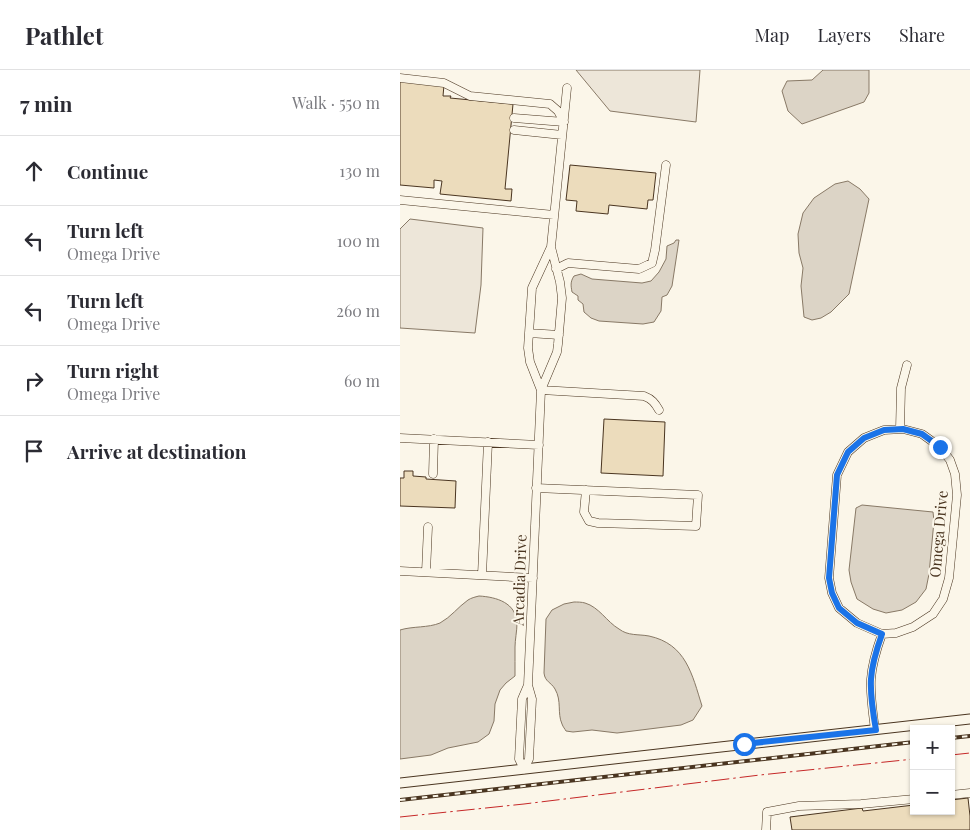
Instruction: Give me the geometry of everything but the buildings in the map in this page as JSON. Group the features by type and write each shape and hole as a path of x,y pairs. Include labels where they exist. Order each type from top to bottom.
{"main road":[{"path":"400,783 970,719"}],"street":[{"path":"400,78 444,82 470,96 550,104 558,111 564,122"},
{"path":"541,390 557,352 559,334 562,298 551,247 567,88"},
{"path":"514,118 564,122"},
{"path":"514,130 562,135"},
{"path":"556,269 568,263 639,269 652,263 666,165"},
{"path":"400,200 554,215"},
{"path":"541,390 530,362 528,348 532,288 551,247"},
{"path":"529,333 559,334"},
{"path":"900,429 901,388 907,365"},
{"path":"541,390 644,396 650,398 659,410"},
{"name":"Arcadia Drive","path":"524,769 519,759 522,698 528,685 541,390"},
{"name":"Omega Drive","path":"900,429 922,434 940,447 950,460 955,474 957,496 949,578 943,599 933,614 913,627 896,633 882,634 857,623 839,608 832,593 829,578 837,475 848,452 864,438 884,430 900,429"},
{"path":"400,438 539,445"},
{"path":"432,474 434,439"},
{"path":"482,575 488,442"},
{"path":"536,488 586,490 698,495 696,526 598,523 589,521 584,512 586,490"},
{"path":"426,572 428,526"},
{"path":"400,571 533,578"},
{"path":"876,730 871,679 875,654 882,634"},
{"path":"955,795 970,793"},
{"path":"766,830 767,812 800,806 861,804 910,798"}],"shaded area":[{"path":"576,70 700,70 696,122 610,111"},
{"path":"823,70 869,70 869,93 864,102 802,124 788,111 782,91 787,81 812,80"},
{"path":"848,181 860,189 869,199 849,294 831,312 821,318 812,320 804,317 801,286 803,268 799,253 798,234 803,213 814,198 835,184"},
{"path":"410,219 483,228 481,285 475,333 400,328 400,229"},
{"path":"679,240 672,286 667,295 662,297 661,311 654,322 643,324 599,321 591,318 584,312 583,304 578,300 578,296 572,292 571,282 574,276 581,274 592,279 642,283 651,281 659,272 666,259 667,246"},
{"path":"862,505 933,512 934,521 926,589 916,602 902,610 886,613 873,609 857,599 849,570 856,508"},
{"path":"479,596 504,602 513,610 517,623 515,676 500,690 495,704 494,721 489,734 478,742 448,748 431,755 400,759 400,630 440,623 468,600"},
{"path":"574,602 590,605 622,631 661,640 679,653 691,672 702,706 693,720 681,725 617,733 592,730 566,731 562,725 557,693 544,673 546,619 552,610 564,604"}],"railway":[{"path":"955,738 970,736"},
{"path":"400,800 910,742"}],"power":[{"path":"955,755 970,753"},
{"path":"400,817 910,759"}],"route":[{"path":"744,744 876,730 871,679 875,654 882,634 857,623 839,608 832,593 829,578 837,475 848,452 864,438 884,430 903,429 922,434 940,447"}]}
